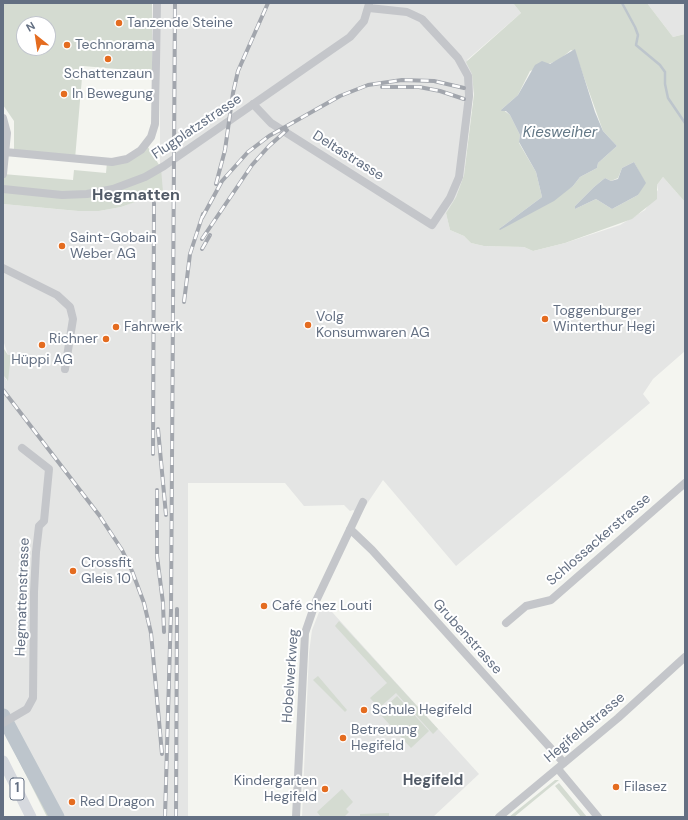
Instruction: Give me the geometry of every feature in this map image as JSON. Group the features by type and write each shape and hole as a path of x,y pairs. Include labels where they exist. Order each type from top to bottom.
{"main road":[{"name":"1","path":"3,761 31,817"}],"street":[{"path":"5,152 112,162 127,159 141,150 151,137 155,124 157,3"},
{"name":"Flugplatzstrasse","path":"3,189 62,195 87,194 117,188 145,177 354,33 364,21 369,5"},
{"name":"Deltastrasse","path":"253,104 268,121 432,225 450,198 459,177 469,96 468,76 458,58 422,19 407,12 369,5"},
{"path":"3,118 7,130 3,174"},
{"path":"3,268 57,295 70,307 73,315 72,329 65,369"},
{"name":"Hegmattenstrasse","path":"3,723 27,709 33,698 36,552 39,526 44,521 49,469 22,448"},
{"name":"Schlossackerstrasse","path":"506,623 526,606 550,600 685,483"},
{"name":"Hobelwerkweg","path":"296,817 305,633 316,601 363,502"},
{"name":"Grubenstrasse","path":"350,529 368,546 561,766 598,817"},
{"name":"Hegifeldstrasse","path":"500,817 618,718 685,656"}],"shaded area":[{"path":"3,3 152,3 152,72 83,66 75,159 14,153 14,121 3,105"},
{"path":"160,3 513,3 521,13 467,60 476,70 464,175 456,197 446,213 450,230 464,236 471,243 484,246 524,247 533,251 565,243 620,225 645,210 658,190 657,185 663,177 685,202 685,351 653,379 643,394 650,403 456,566 383,480 360,514 353,510 350,511 344,505 304,506 285,483 188,483 188,817 57,817 3,716 3,375 7,381 10,355 8,355 4,343 3,204 78,211 99,211 121,207 160,192"},
{"path":"513,3 647,3 673,37 685,34 685,202 663,177 657,185 657,199 632,219 565,243 533,251 524,247 484,246 471,243 464,236 450,230 446,213 456,197 464,175 474,94 472,74 466,62 521,13","holes":["571,50 575,52 603,131 617,146 598,163 597,168 580,177 573,186 499,229 542,197 536,172 519,143 520,135 510,115 502,109 518,95 530,71 559,60","634,162 644,181 638,195 612,209 596,199 575,209 575,206 605,178 611,181 618,178 622,168"]},
{"path":"647,3 685,3 685,34 673,37"},
{"path":"146,144 161,168 163,192 121,207 99,211 78,211 3,204 3,174 73,180 74,170 106,173 107,162 116,162"},
{"path":"3,319 4,349 8,355 11,355 8,381 3,375"},
{"name":"Schule Hegifeld","path":"323,602 479,774 433,817 302,817 309,653 312,630"},
{"path":"339,621 438,729 433,734 396,693 379,708 370,698 387,683 335,626"},
{"path":"318,676 347,710 345,712 313,680"},
{"path":"397,696 429,731 411,748 379,713"},
{"path":"13,728 17,729 64,817 47,817 5,733"},
{"path":"555,780 559,780 514,817 509,817"},
{"path":"559,783 587,817 581,817 555,786"},
{"path":"342,789 353,802 346,809 349,812 344,817 321,817 317,812"},
{"path":"389,813 389,817 360,817 360,814"}],"water":[{"name":"Kiesweiher","path":"575,49 595,112 603,131 617,146 598,163 597,168 580,177 573,186 554,201 500,230 499,229 542,197 536,172 519,142 520,135 510,115 506,111 501,111 518,95 535,65 542,61 550,64"},
{"path":"634,162 646,183 638,195 612,209 596,199 575,209 575,206 605,178 611,181 618,179 622,168"}],"waterway":[{"path":"622,3 638,35 636,45 660,65 665,72 665,84 668,98 685,123"},
{"path":"3,716 57,817"}],"railway":[{"path":"165,817 171,610 175,3"},
{"path":"216,184 225,150 233,93 238,71 268,3"},
{"path":"202,218 222,181 248,152 269,136 340,96 368,85 402,80 434,81 464,88"},
{"path":"382,87 419,87 440,91 464,99"},
{"path":"202,239 252,165 269,146 287,130"},
{"path":"153,454 154,203"},
{"path":"184,302 190,254 203,214"},
{"path":"202,249 210,235"},
{"path":"3,390 99,515 122,550 132,571 144,603 151,633 162,754"},
{"path":"158,429 166,515"},
{"path":"157,490 157,556 163,603 164,632"},
{"path":"176,817 177,609"}],"place":[{"name":"Tanzende Steine","path":"119,23"},
{"name":"Technorama","path":"67,45"},
{"name":"Schattenzaun","path":"108,59"},
{"name":"In Bewegung","path":"64,94"},
{"name":"Saint-Gobain Weber AG","path":"62,246"},
{"name":"Toggenburger Winterthur Hegi","path":"545,319"},
{"name":"Volg Konsumwaren AG","path":"308,325"},
{"name":"Fahrwerk","path":"116,327"},
{"name":"Richner","path":"106,339"},
{"name":"Hüppi AG","path":"42,345"},
{"name":"Crossfit Gleis 10","path":"73,571"},
{"name":"Café chez Louti","path":"264,606"},
{"name":"Schule Hegifeld","path":"364,710"},
{"name":"Betreuung Hegifeld","path":"343,738"},
{"name":"Filasez","path":"616,787"},
{"name":"Kindergarten Hegifeld","path":"325,789"},
{"name":"Red Dragon","path":"72,802"}],"district":[{"name":"Hegmatten","path":"136,196"},
{"name":"Hegifeld","path":"433,781"}]}
